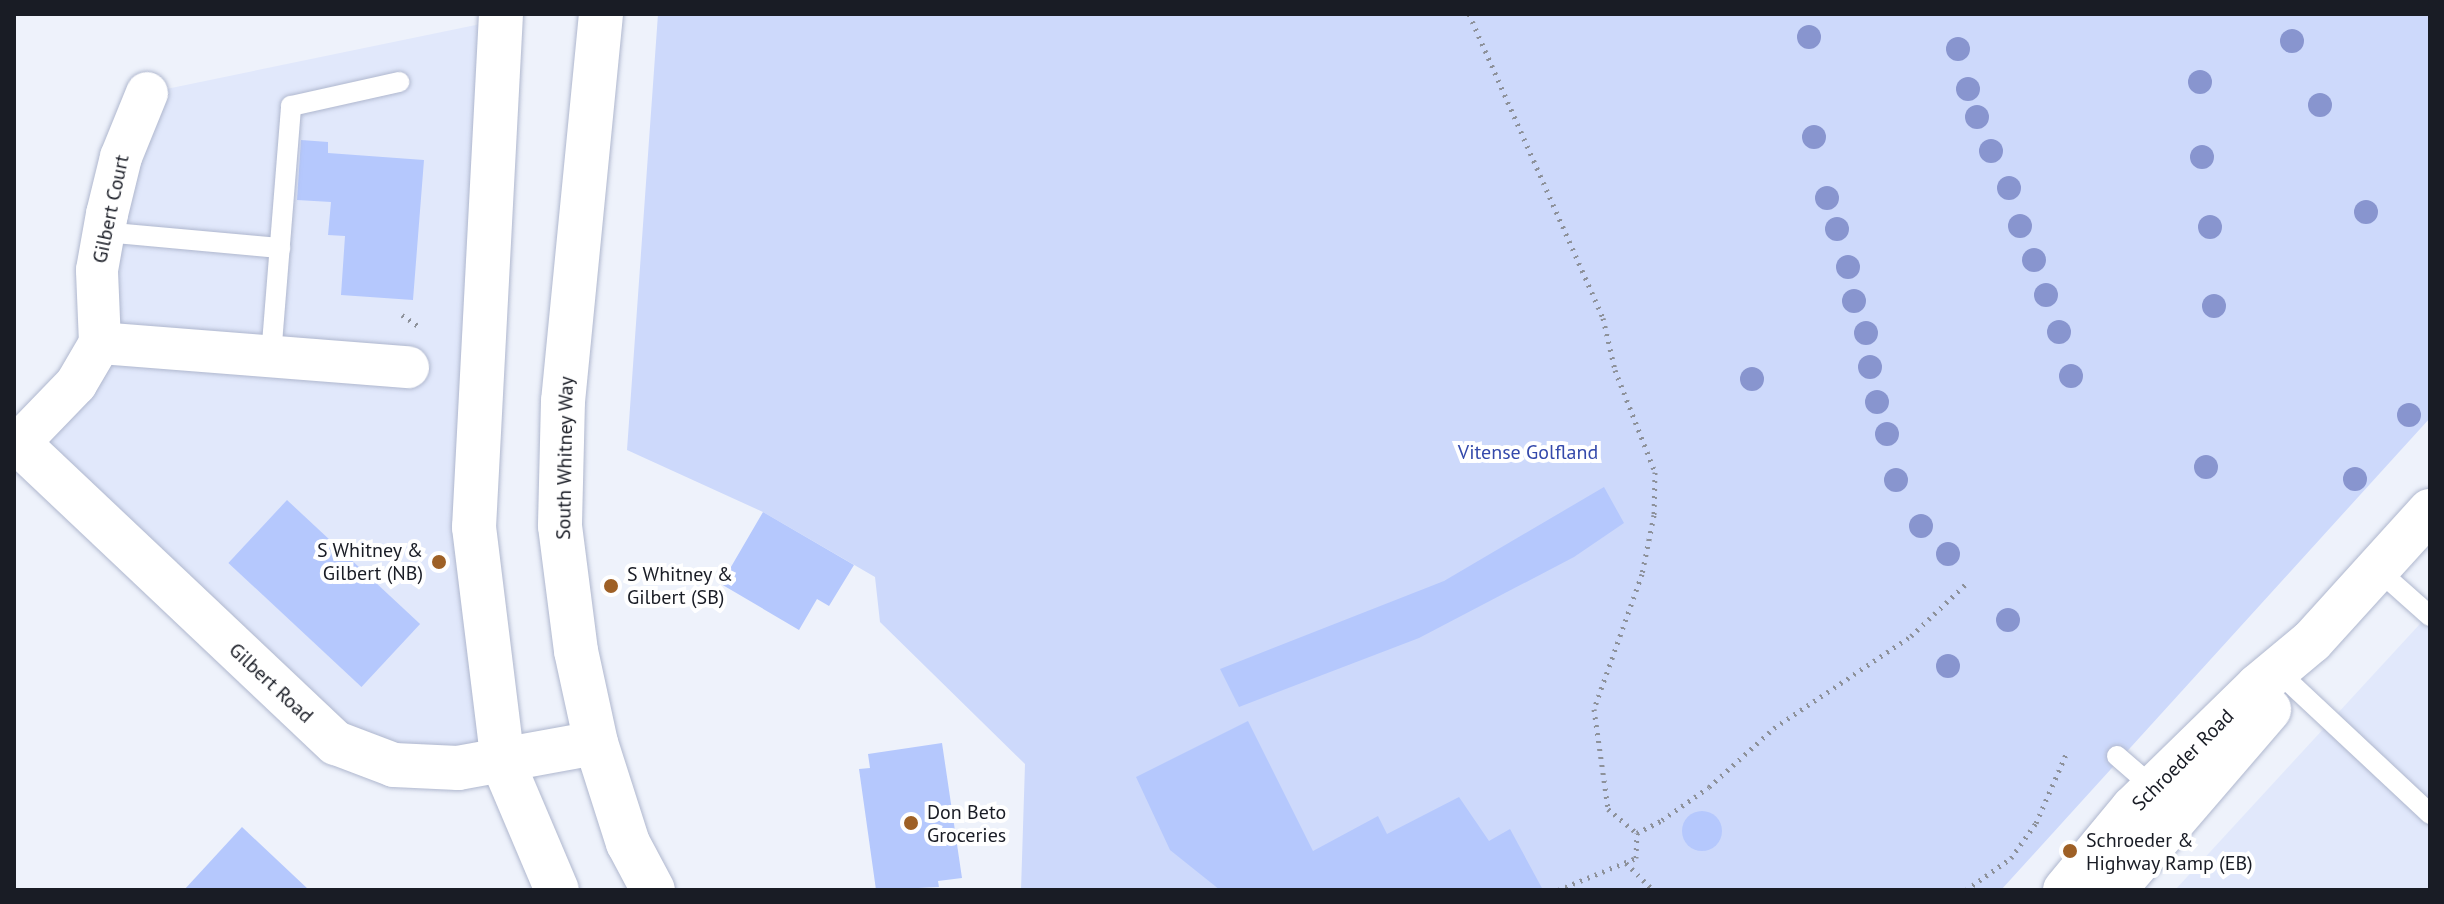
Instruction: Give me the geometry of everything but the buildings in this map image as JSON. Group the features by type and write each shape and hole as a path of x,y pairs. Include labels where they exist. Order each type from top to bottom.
{"main road":[{"path":"501,14 474,527 503,763 557,890"},
{"name":"South Whitney Way","path":"601,14 563,401 560,526 576,651 596,743 628,843 653,890"},
{"name":"Gilbert Road","path":"16,441 336,743 394,765 503,763 596,743"},
{"name":"Schroeder Road","path":"2065,890 2154,788 2312,641 2430,511"},
{"name":"Schroeder Road","path":"2114,890 2288,681 2312,641"}],"street":[{"name":"Gilbert Court","path":"100,343 97,270 104,232 121,157 147,93"},
{"path":"16,441 84,374 100,343 408,367"}],"lane":[{"path":"271,356 291,106 399,82"},
{"path":"104,232 280,248"},
{"path":"2377,569 2430,616"},
{"path":"2288,681 2430,814"},
{"path":"2117,756 2154,788"}],"path":[{"path":"1469,14 1603,318 1615,370 1655,472 1654,515 1642,574 1594,709 1608,809 1637,833"},
{"path":"1637,833 1709,787 1774,728 1911,636 1968,582"},
{"path":"1966,890 2011,858 2036,823 2067,752"},
{"path":"1558,890 1636,858 1637,833"},
{"path":"1626,863 1653,890"}],"shaded area":[{"path":"500,20 481,329 503,763 394,765 19,443 76,384 147,93"},
{"path":"2430,613 2430,890 2175,890"}],"green space":[{"name":"Vitense Golfland","path":"658,14 2430,14 2430,418 2001,890 1021,890 1025,764 880,622 875,577 763,512 627,450"}],"place":[{"name":"S Whitney & Gilbert (NB)","path":"439,562"},
{"name":"S Whitney & Gilbert (SB)","path":"611,586"},
{"name":"Don Beto Groceries","path":"911,823"},
{"name":"Schroeder & Highway Ramp (EB)","path":"2070,851"}]}
